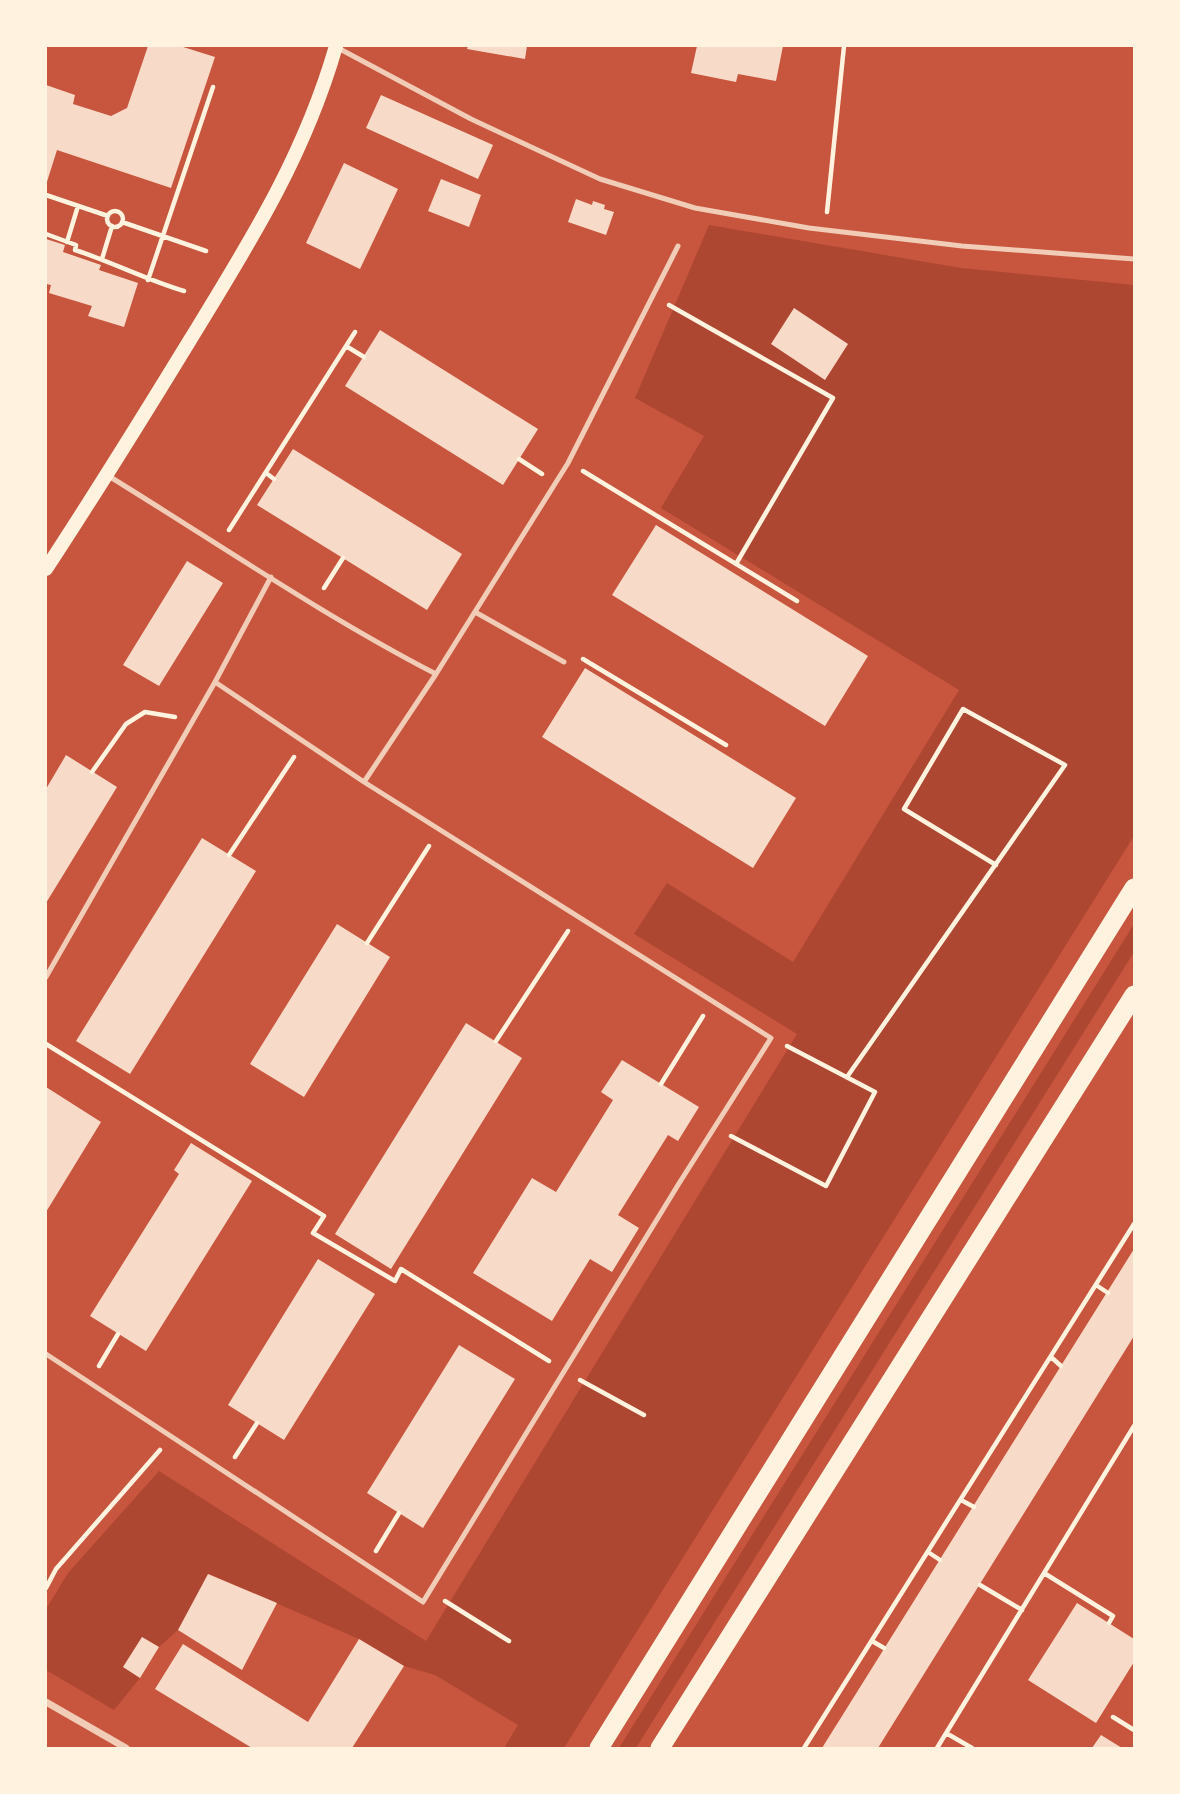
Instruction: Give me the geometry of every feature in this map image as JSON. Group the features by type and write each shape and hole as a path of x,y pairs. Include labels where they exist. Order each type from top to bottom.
{"highway":[{"path":"599,1748 1135,888"},
{"path":"660,1748 1135,995"}],"main road":[{"path":"46,569 260,227 287,175 315,111 336,46"}],"street":[{"path":"46,1702 126,1748"}],"lane":[{"path":"336,46 471,119 600,179 695,208 826,230 962,246 1135,259"},
{"path":"364,782 436,674 568,463 678,246"},
{"path":"107,475 314,604 436,674"},
{"path":"46,976 215,681 271,577"},
{"path":"475,612 564,662"},
{"path":"46,1354 423,1602 771,1038 364,782 215,681"}],"path":[{"path":"826,230 844,46"},
{"path":"148,281 213,87"},
{"path":"46,195 108,216"},
{"path":"67,242 78,206"},
{"path":"118,212 122,216 122,222 113,226 108,222 108,216 118,212"},
{"path":"122,222 206,251"},
{"path":"102,259 113,226"},
{"path":"46,234 76,245 75,250 102,259 148,281 184,291"},
{"path":"653,296 833,398 736,564"},
{"path":"220,545 355,332"},
{"path":"346,346 363,357"},
{"path":"568,463 797,601"},
{"path":"265,473 274,478"},
{"path":"314,604 343,558"},
{"path":"581,658 726,745"},
{"path":"846,1077 996,865 1065,765 962,709 904,809 996,865"},
{"path":"92,772 126,724 145,712 170,715 190,725"},
{"path":"229,855 304,741"},
{"path":"367,943 439,830"},
{"path":"496,1041 577,916"},
{"path":"661,1084 713,1001"},
{"path":"714,1128 826,1186 875,1092 771,1038"},
{"path":"46,1044 324,1216 313,1233 395,1281 401,1269 564,1371 644,1415"},
{"path":"804,1748 1135,1224"},
{"path":"1096,1285 1108,1293"},
{"path":"89,1382 118,1334"},
{"path":"1051,1357 1061,1366"},
{"path":"226,1472 257,1423"},
{"path":"937,1748 1135,1426"},
{"path":"46,1588 56,1569 172,1437"},
{"path":"961,1500 974,1507"},
{"path":"367,1565 400,1513"},
{"path":"928,1552 940,1560"},
{"path":"1044,1573 1113,1616 1109,1623"},
{"path":"980,1585 1022,1610"},
{"path":"429,1592 509,1641"},
{"path":"872,1641 884,1648"},
{"path":"1113,1717 1135,1730"},
{"path":"946,1733 972,1748"}],"shaded area":[{"path":"709,225 961,268 1134,285 1134,836 564,1748 504,1748 518,1725 435,1675 404,1666 359,1639 209,1574 178,1630 159,1647 142,1637 124,1667 140,1678 114,1710 46,1670 46,1609 68,1573 159,1471 426,1641 797,1034 634,934 667,883 793,962 959,690 661,508 704,436 635,398"},
{"path":"1134,924 1134,952 636,1748 619,1748"}],"building":[{"path":"148,46 180,46 215,57 171,188 57,150 46,185 46,85 75,95 73,104 111,116 127,108"},
{"path":"468,46 527,46 525,59 467,49"},
{"path":"697,46 783,46 776,81 738,74 736,82 691,73"},
{"path":"381,95 493,145 478,179 366,128"},
{"path":"344,163 398,189 360,269 306,243"},
{"path":"441,179 481,195 469,227 428,211"},
{"path":"576,199 592,205 593,201 605,205 604,209 614,212 606,235 568,222"},
{"path":"46,239 65,245 63,252 101,265 99,270 138,283 124,327 88,316 92,306 49,293 51,285 46,284"},
{"path":"794,308 848,344 825,380 771,344"},
{"path":"380,330 538,429 503,485 345,386"},
{"path":"293,449 462,554 427,610 257,505"},
{"path":"656,525 868,656 825,726 612,595"},
{"path":"187,561 223,583 159,686 123,665"},
{"path":"585,668 796,798 753,868 542,737"},
{"path":"66,755 117,787 46,903 46,789"},
{"path":"202,838 256,871 130,1074 76,1041"},
{"path":"337,924 390,957 304,1097 250,1064"},
{"path":"466,1023 522,1058 391,1269 335,1234"},
{"path":"622,1060 699,1107 678,1141 668,1135 618,1215 639,1228 612,1272 590,1259 552,1321 473,1273 532,1178 556,1192 613,1100 601,1092"},
{"path":"46,1087 101,1122 46,1212"},
{"path":"191,1143 252,1181 146,1351 90,1316 179,1174 174,1170"},
{"path":"1134,1249 1134,1336 878,1748 822,1748"},
{"path":"318,1259 375,1294 284,1440 228,1405"},
{"path":"459,1345 515,1379 423,1528 367,1493"},
{"path":"208,1574 277,1603 242,1670 178,1630"},
{"path":"1077,1603 1134,1639 1134,1662 1096,1723 1028,1680"},
{"path":"142,1637 159,1647 140,1678 123,1667"},
{"path":"359,1639 404,1666 352,1748 252,1748 155,1689 183,1644 308,1722"},
{"path":"1101,1735 1122,1748 1092,1748"}]}
